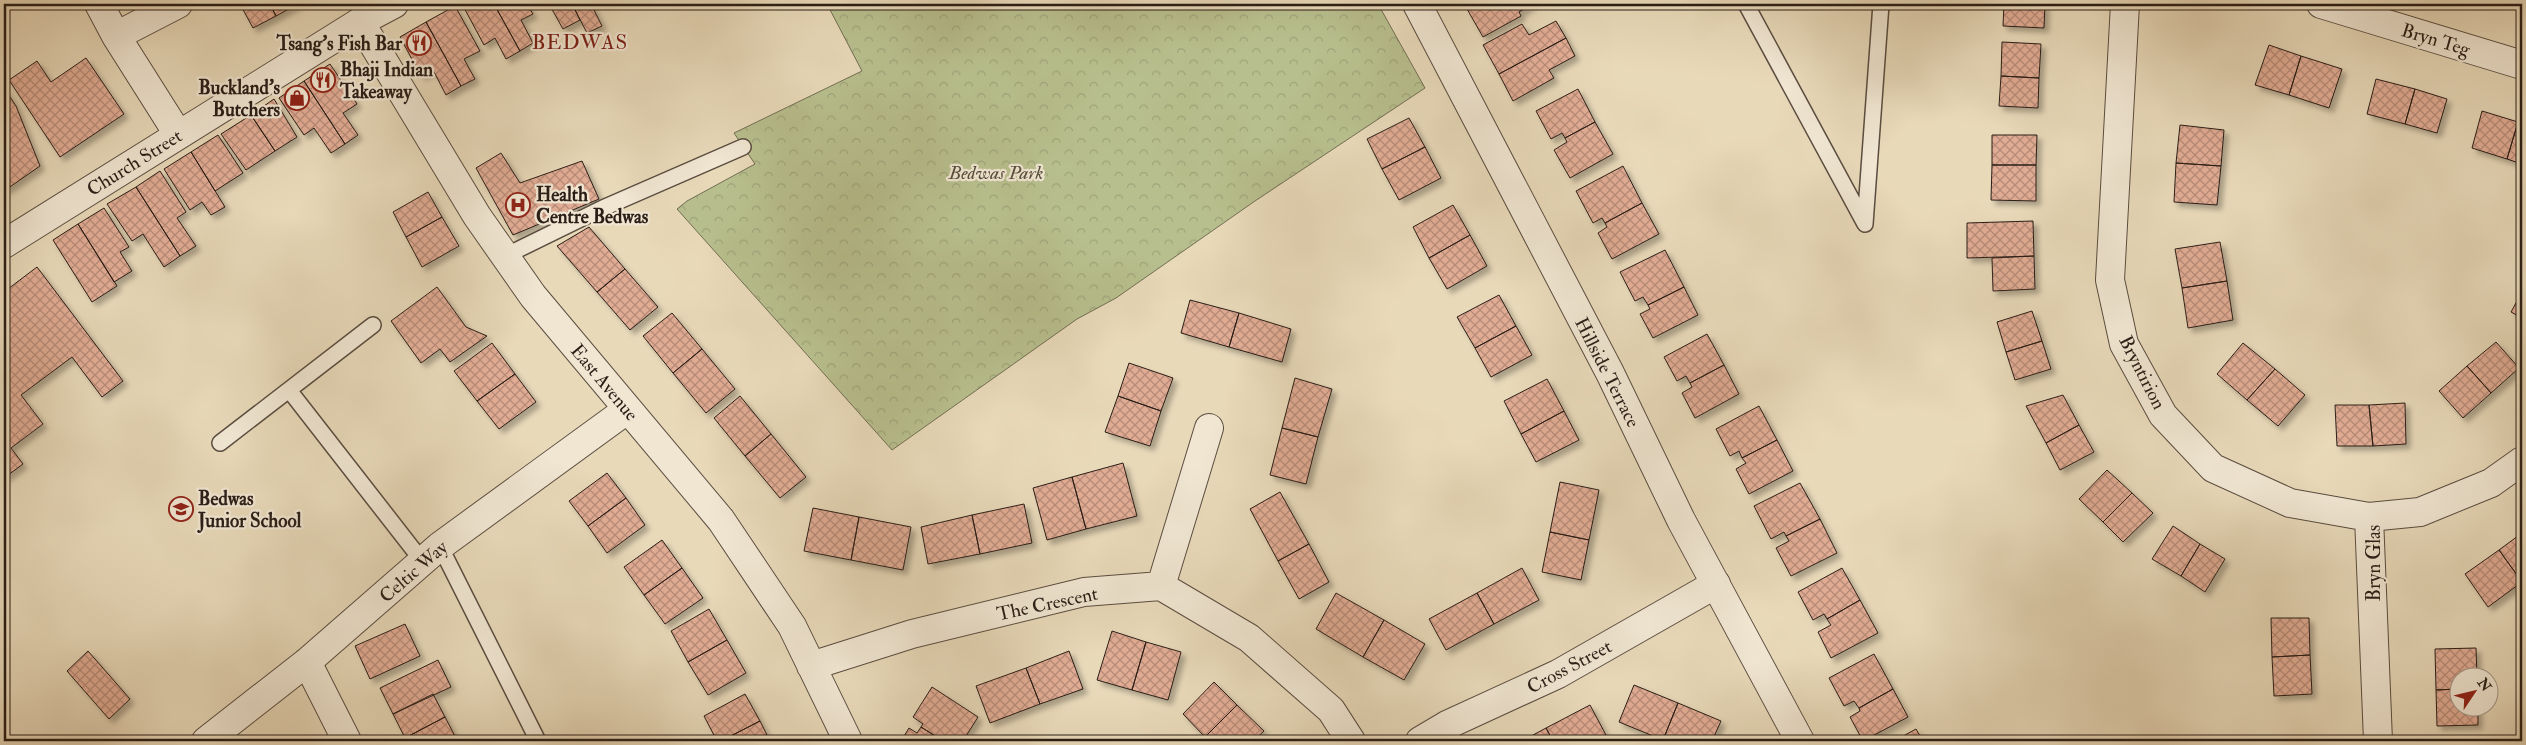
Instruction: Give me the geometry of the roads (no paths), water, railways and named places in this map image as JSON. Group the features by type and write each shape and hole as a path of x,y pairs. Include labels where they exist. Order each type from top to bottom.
{"street":[{"path":"99,4 116,36 178,134"},
{"path":"116,36 178,4"},
{"name":"Church Street","path":"4,244 360,22 394,4"},
{"name":"Hillside Terrace","path":"1417,4 1610,373 1681,520 1800,741"},
{"name":"Bryntirion","path":"2125,4 2110,280 2124,344 2163,414 2213,468 2290,503 2369,517"},
{"name":"Bryn Teg","path":"2322,4 2522,65"},
{"name":"East Avenue","path":"360,22 477,216 504,256 533,296 721,520 792,626 848,741"},
{"name":"Celtic Way","path":"206,741 307,662 431,554 628,409"},
{"path":"1209,428 1161,586 1249,638 1331,710 1351,741"},
{"name":"Bryn Glas","path":"2378,741 2369,517 2420,512 2490,483 2522,461"},
{"name":"Cross Street","path":"1420,741 1447,724 1558,674 1716,584"},
{"name":"The Crescent","path":"811,666 912,634 1084,592 1161,586"},
{"path":"307,662 347,741"}],"lane":[{"path":"1746,4 1864,224 1881,4"},
{"path":"504,256 603,208 744,147"},
{"path":"220,443 373,324"},
{"path":"289,390 431,554 538,741"}],"place":[{"name":"Tsang's Fish Bar","path":"419,43"},
{"name":"Bhaji Indian Takeaway","path":"323,80"},
{"name":"Buckland's Butchers","path":"297,98"},
{"name":"Health Centre Bedwas","path":"518,205"},
{"name":"Bedwas Junior School","path":"181,509"}],"district":[{"name":"BEDWAS","path":"580,42"}],"park label":[{"name":"Bedwas Park","path":"996,172"}]}
